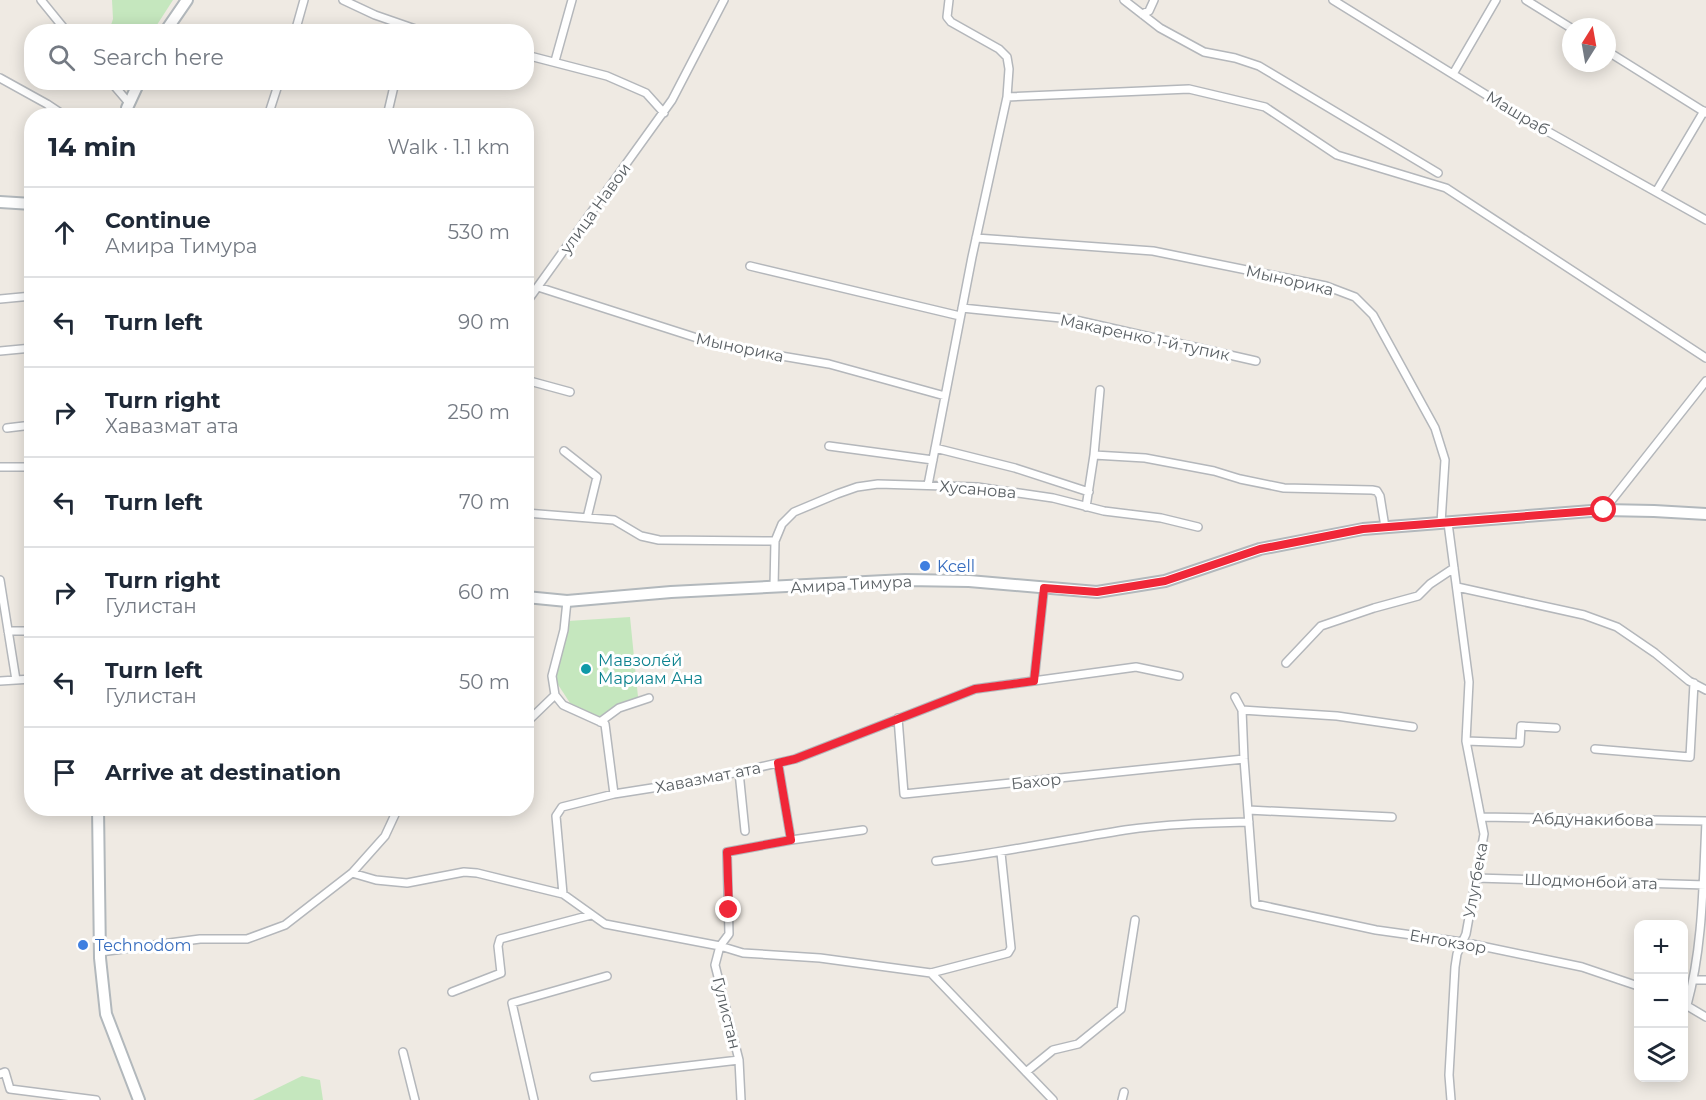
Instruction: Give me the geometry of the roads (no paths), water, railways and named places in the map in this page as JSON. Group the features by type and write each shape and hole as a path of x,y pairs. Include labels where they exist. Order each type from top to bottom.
{"street":[{"path":"41,0 60,24"},
{"path":"170,24 187,0"},
{"path":"297,24 304,0"},
{"path":"343,0 400,24"},
{"path":"555,61 572,0"},
{"name":"улица Навои","path":"534,292 664,113 724,0"},
{"path":"928,485 976,238 1007,97 1009,69 1007,57 999,49 951,22 947,17 949,0"},
{"path":"1124,0 1161,28 1204,52 1235,58 1259,66 1438,173"},
{"path":"1142,14 1149,11 1154,0"},
{"name":"Машраб","path":"1334,0 1522,117 1706,220"},
{"path":"1453,74 1496,0"},
{"path":"1526,0 1562,22"},
{"path":"534,57 607,76 645,93 664,113"},
{"path":"1616,57 1705,112 1656,192"},
{"path":"0,78 53,108"},
{"path":"1007,97 1189,89 1265,107 1337,155 1446,188 1706,357"},
{"path":"118,90 129,104"},
{"path":"128,108 135,90"},
{"path":"271,108 276,90"},
{"path":"389,108 394,90"},
{"path":"0,202 24,204"},
{"name":"Мынорика","path":"976,238 1153,251 1326,286 1355,297 1373,315 1435,428 1445,460 1445,523"},
{"name":"Макаренко 1-й тупик","path":"750,267 961,312 1071,319 1256,361"},
{"name":"Мынорика","path":"538,287 722,346 829,364 945,396"},
{"path":"0,300 24,297"},
{"path":"0,351 24,349"},
{"path":"1604,510 1706,381"},
{"path":"534,382 570,392"},
{"path":"1086,507 1100,390"},
{"path":"7,428 24,426"},
{"path":"829,446 933,460"},
{"path":"935,448 1015,468 1089,492"},
{"path":"564,451 597,477 587,518"},
{"path":"1094,455 1146,458 1284,488 1372,489 1380,496 1385,527"},
{"path":"0,467 24,467"},
{"name":"Хусанова","path":"774,587 776,541 782,524 794,512 857,487 878,484 977,487 1053,498 1086,507 1161,518 1198,527"},
{"name":"Амира Тимура","path":"534,598 567,601 670,592 905,580 969,582 1097,592 1165,581 1260,549 1363,529 1604,510 1706,514"},
{"path":"534,514 614,520 641,536 659,540 776,541"},
{"name":"Улугбека","path":"1445,523 1457,587 1469,682 1466,741 1484,834 1466,934 1455,967 1449,1075 1451,1100"},
{"path":"1286,663 1322,626 1418,596 1430,584 1454,568"},
{"path":"0,580 15,680"},
{"path":"1457,587 1584,615 1617,627 1706,690"},
{"path":"1034,681 1044,588"},
{"path":"567,601 564,630 552,676 555,695 563,705 605,724 614,794"},
{"path":"8,631 24,631"},
{"name":"Хавазмат ата","path":"563,894 556,816 562,807 614,794 704,780 795,759 975,689 1136,667 1179,676"},
{"path":"0,681 24,679"},
{"path":"1595,749 1690,757 1694,683"},
{"path":"534,715 555,695"},
{"path":"936,861 1001,853 1126,830 1187,823 1249,822 1242,710 1235,697"},
{"path":"600,722 619,708 649,698"},
{"path":"1242,710 1337,716 1413,727"},
{"name":"Бахор","path":"898,718 904,794 1244,759"},
{"path":"1466,741 1520,743 1521,726 1556,728"},
{"path":"778,763 791,840"},
{"path":"739,772 745,831"},
{"path":"1248,810 1392,818"},
{"path":"98,816 100,952 106,1014 139,1100"},
{"path":"100,952 200,939 254,938 285,925 352,873 385,836 394,816"},
{"name":"Абдунакибова","path":"1481,817 1706,821"},
{"path":"1688,996 1694,980 1705,885 1706,821"},
{"name":"Енгокзор","path":"1249,822 1256,904 1376,930 1462,942 1582,967 1634,985"},
{"name":"Гулистан","path":"741,1100 739,1060 715,965 720,946 729,934 727,852 863,830"},
{"path":"352,873 376,880 407,884 470,872 563,894 605,924 720,946 743,953 820,958 931,973 1008,953 1011,948 1001,853"},
{"name":"Шодмонбой ата","path":"1476,878 1705,885"},
{"path":"452,992 501,973 498,946 500,939 591,915"},
{"path":"1026,1072 1053,1050 1078,1044 1121,1009 1135,920"},
{"path":"931,973 1053,1100"},
{"path":"534,1100 512,1003 608,976"},
{"path":"1694,980 1706,980"},
{"path":"1688,1006 1706,1017"},
{"path":"403,1052 415,1100"},
{"path":"594,1077 739,1060"},
{"path":"3,1073 10,1089 96,1100"}],"place":[{"name":"Kcell","path":"925,566"},
{"name":"Мавзоле́й Мариам Ана","path":"586,669"},
{"name":"Technodom","path":"83,945"}]}
